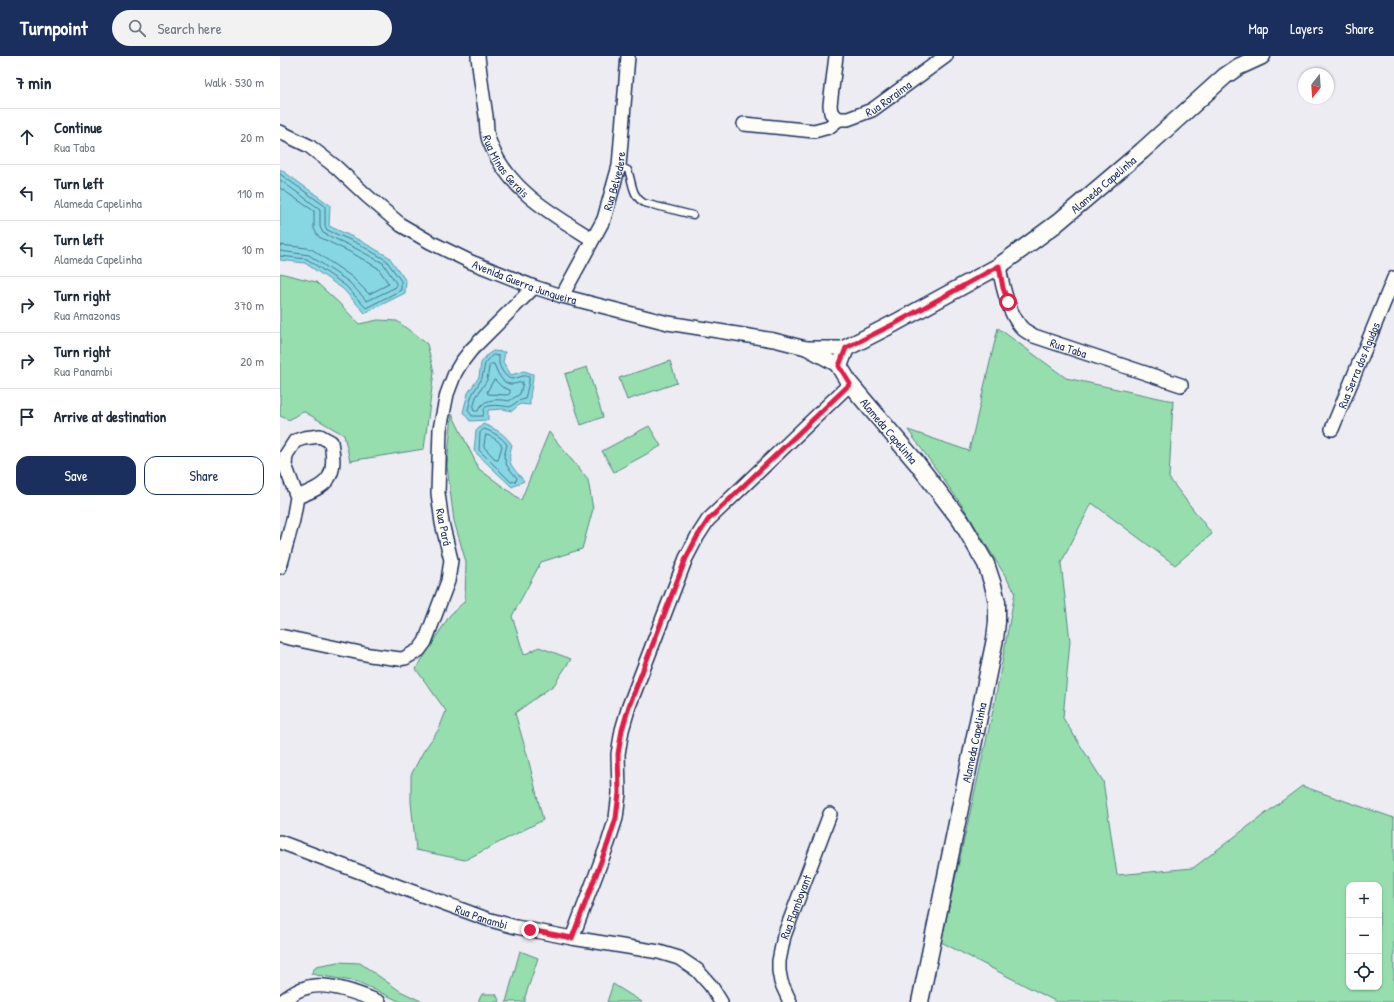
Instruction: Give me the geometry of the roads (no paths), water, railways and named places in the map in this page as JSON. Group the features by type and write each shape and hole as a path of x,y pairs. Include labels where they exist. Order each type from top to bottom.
{"street":[{"name":"Rua Minas Gerais","path":"478,56 489,142 498,161 507,175 524,193 545,210 592,239"},
{"name":"Rua Belvedere","path":"562,296 604,218 619,166 628,56"},
{"path":"744,124 814,131 829,127 839,118 832,113 830,105 836,56"},
{"name":"Rua Roraima","path":"839,118 848,119 872,110 946,56"},
{"name":"Alameda Capelinha","path":"846,348 902,320 999,266 1056,224 1142,151 1225,76 1257,57"},
{"name":"Avenida Guerra Junqueira","path":"280,132 309,146 336,167 401,225 430,242 471,262 534,287 562,296 668,323 774,340 806,348 846,348"},
{"name":"Rua Taba","path":"999,266 1003,288 1013,316 1021,328 1034,336 1181,385"},
{"name":"Rua Serra dos Agudos","path":"1332,430 1394,278"},
{"name":"Rua Pará","path":"280,636 370,655 400,659 405,658 419,650 425,642 448,581 451,560 442,524 438,493 440,429 447,394 455,373 465,359 534,287"},
{"name":"Avenida Guerra Junqueira","path":"806,348 839,366"},
{"path":"839,366 846,348"},
{"name":"Alameda Capelinha","path":"839,366 850,384 916,462 961,521 986,564 993,585 996,602 997,622 995,639 920,1002"},
{"path":"572,938 616,818 619,793 618,754 622,730 629,706 686,558 708,520 850,384"},
{"path":"280,567 292,520 296,497 285,465 286,454 295,441 320,436 331,442 334,460 332,475 310,492 296,497"},
{"name":"Rua Flamboyant","path":"790,1002 779,972 779,961 784,936 830,814"},
{"name":"Rua Panambi","path":"280,842 487,919 516,928 658,952 679,958 696,970 711,986 721,1002"},
{"path":"281,1002 305,987 322,985 362,995 379,1002"}],"lane":[{"path":"619,166 628,170 633,190 638,199 644,203 693,215"}],"water":[{"path":"280,169 330,205 329,226 359,240 389,257 406,281 405,293 365,313 343,289 305,263 280,260"},
{"path":"493,351 505,352 503,362 511,375 524,371 533,374 530,405 520,404 512,411 503,409 488,410 488,420 470,421 463,412 468,393 479,377 481,363 487,355"},
{"path":"483,424 506,437 512,445 510,451 511,464 524,481 512,487 474,451 476,431"}]}
